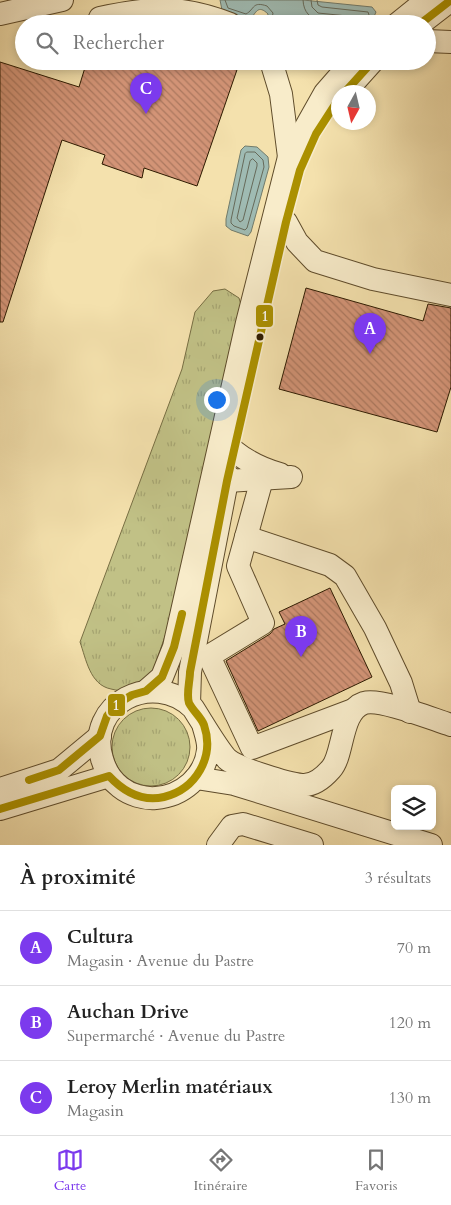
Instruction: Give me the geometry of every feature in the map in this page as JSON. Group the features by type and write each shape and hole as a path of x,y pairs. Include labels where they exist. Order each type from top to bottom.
{"street":[{"path":"0,14 62,0"},
{"path":"408,15 427,0"},
{"path":"432,15 451,0"},
{"path":"114,15 137,10 176,9 209,15"},
{"path":"436,41 451,42"},
{"path":"274,70 281,94 289,157"},
{"path":"146,691 162,677 174,647 247,323 289,157 325,93 345,70"},
{"path":"351,85 365,70"},
{"path":"189,704 190,672 225,489 286,222 300,170 316,134 331,111"},
{"path":"286,222 297,242 315,261 373,279 451,295"},
{"path":"225,489 262,479 291,477 265,470 247,462 234,451"},
{"path":"262,479 238,566 263,623 209,656 252,748 353,710 363,703 377,702 451,725"},
{"path":"225,489 246,538 330,565 345,576 375,628 401,683 410,712"},
{"path":"204,724 208,751 202,769 185,789 154,799 144,798 124,790 109,776 100,752 100,736 107,716 117,704 132,695 146,691 165,692 182,698 204,724 228,760 261,774 303,785 318,781 333,768"},
{"path":"330,813 333,768 353,710"},
{"path":"0,789 59,770 100,736"},
{"path":"0,809 109,776"},
{"path":"196,778 234,784 330,813 376,836 430,845"},
{"path":"218,845 232,826 244,824 312,845"}],"green space":[{"path":"225,289 239,298 244,315 173,613 146,691 124,691 104,687 90,670 80,642 182,369 195,312 213,291"},
{"path":"143,708 159,708 173,714 184,725 190,739 190,755 184,769 173,780 159,786 143,786 129,780 118,769 112,755 112,739 118,725 129,714"}],"water":[{"path":"220,0 303,0 372,7 376,12 375,15 268,15 265,11 260,10 254,15 235,15 222,10"},
{"path":"245,146 257,147 268,157 269,167 251,232 248,236 231,230 226,226 241,150"}],"building":[{"path":"0,62 15,67 15,70 25,70 79,87 84,70 237,70 197,186 144,168 142,178 102,164 105,155 62,140 3,322 0,322"},
{"path":"306,288 423,321 428,304 451,308 451,387 437,432 279,389"},
{"path":"330,588 372,677 258,731 226,661 270,634 274,629 285,624 279,612"}],"transit line":[{"name":"1","path":"432,15 451,0"},
{"name":"1","path":"351,85 365,70"},
{"name":"1","path":"0,809 109,776 127,791 141,797 164,797 175,793 194,779 205,760 207,737 203,722 189,703 188,688 227,481 286,222 300,170 316,134 331,111"},
{"name":"1","path":"29,780 59,770 100,736 107,716 117,704 132,695 146,691 162,677 174,647 182,614"}],"place":[{"name":"Leroy Merlin matériaux","path":"146,114"},
{"name":"Cultura","path":"370,354"},
{"name":"Auchan Drive","path":"301,657"}]}
